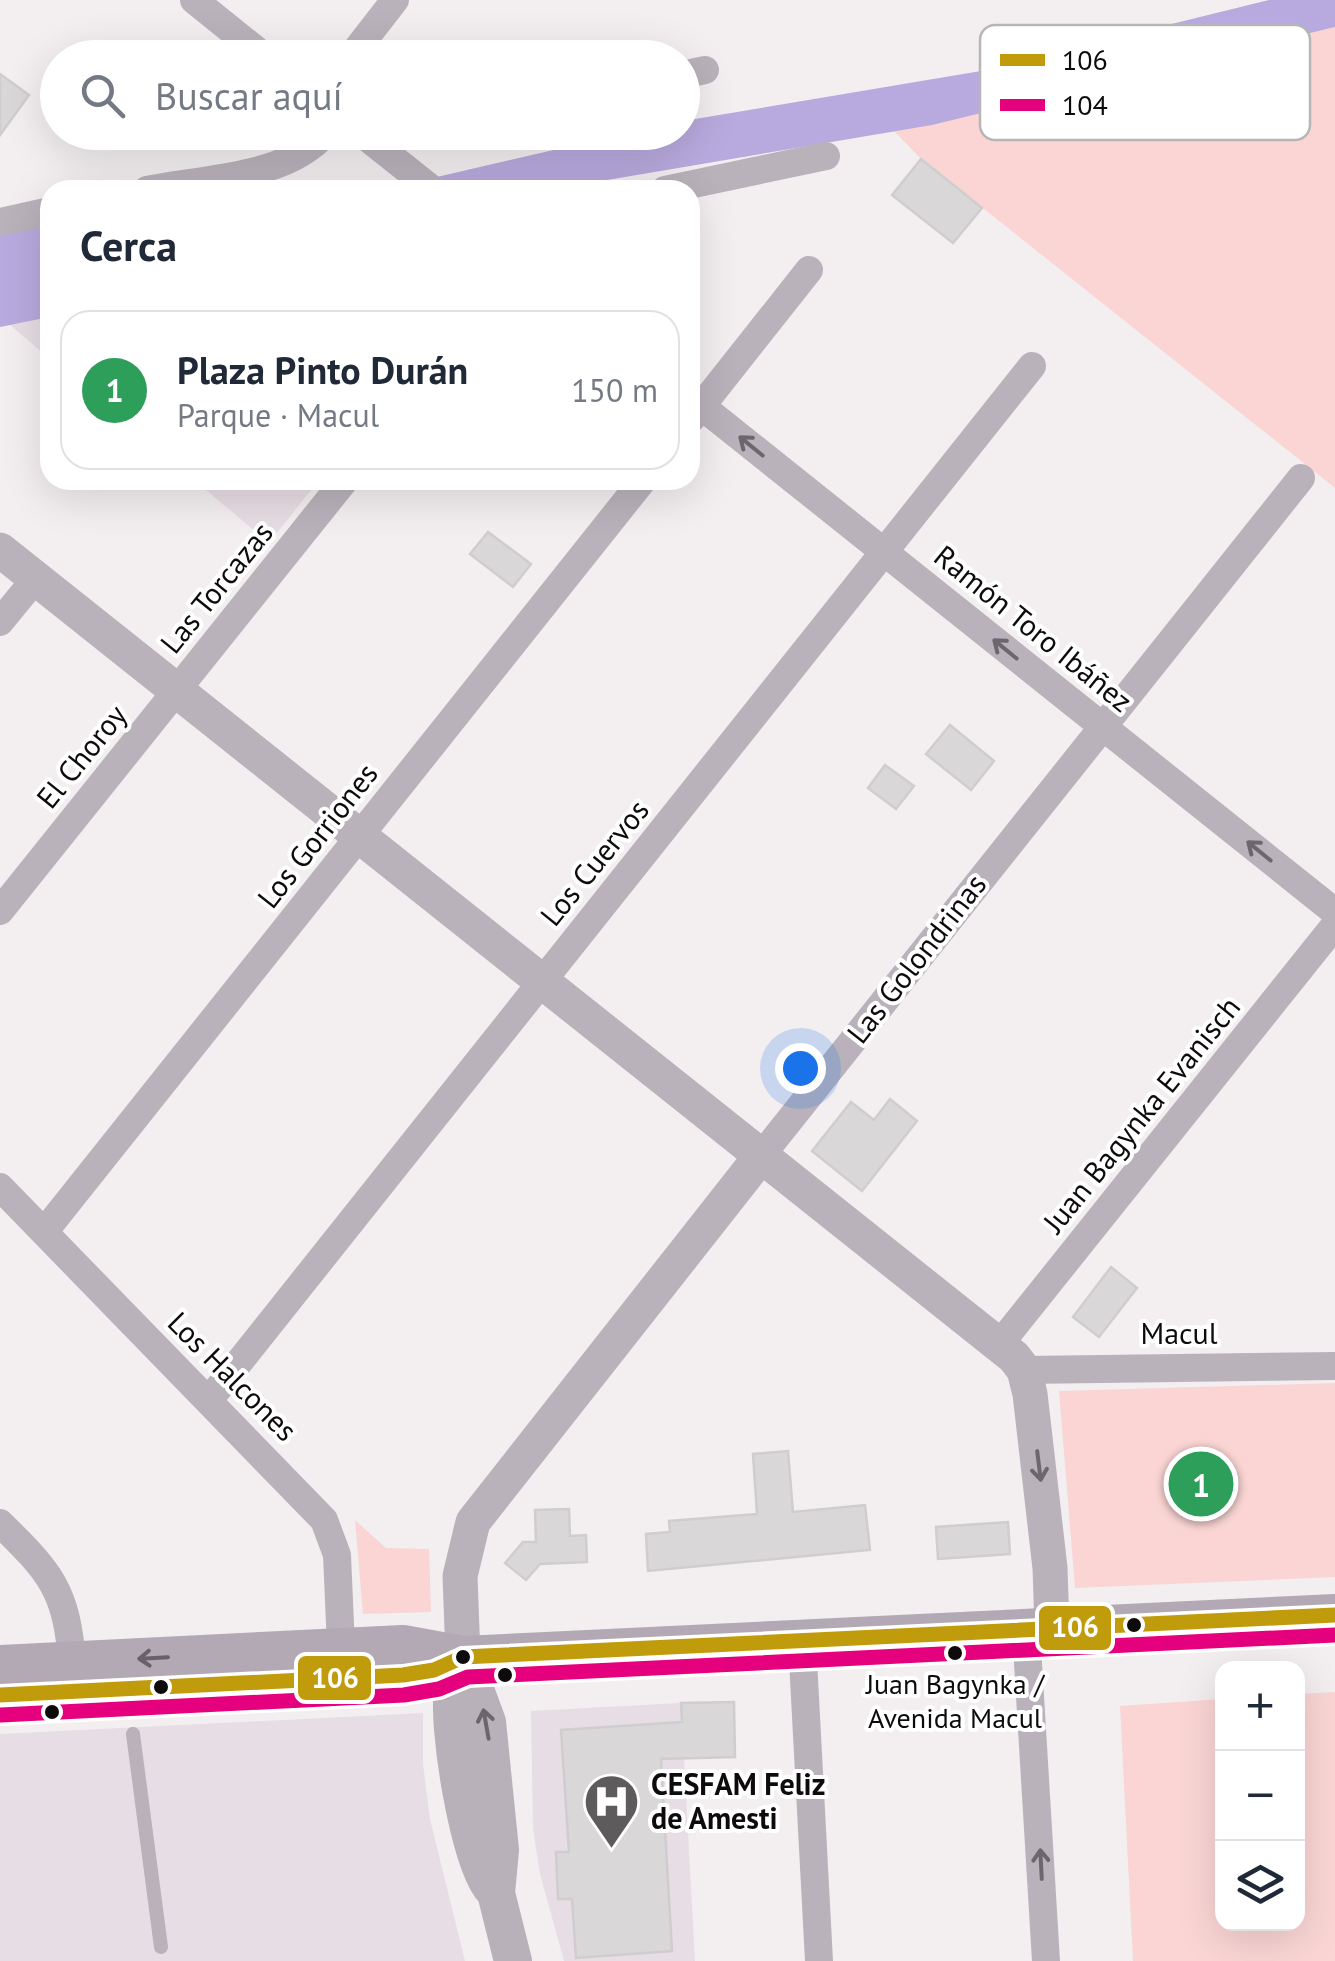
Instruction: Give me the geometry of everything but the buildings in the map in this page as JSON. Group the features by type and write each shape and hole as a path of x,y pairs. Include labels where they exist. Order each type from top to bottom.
{"main road":[{"path":"0,1666 404,1646 462,1658 1335,1615"},
{"path":"0,1695 403,1674 434,1670 462,1658"},
{"path":"462,1658 487,1722 500,1850 496,1893 513,1961"}],"street":[{"path":"194,0 244,40"},
{"path":"364,40 395,0"},
{"path":"197,180 281,163 307,150"},
{"path":"382,150 420,180"},
{"path":"700,183 826,156"},
{"path":"0,222 40,214"},
{"path":"700,401 809,270"},
{"name":"Los Cuervos","path":"209,1400 1032,366"},
{"name":"Ramón Toro Ibáñez","path":"700,413 884,552 1335,912"},
{"name":"Las Golondrinas","path":"462,1658 460,1576 473,1522 1300,478"},
{"name":"Las Torcazas","path":"176,690 337,490"},
{"name":"Los Gorriones","path":"44,1232 635,490"},
{"path":"0,550 1012,1357 1050,1568 1039,1629 1046,1961"},
{"path":"0,622 36,578"},
{"name":"El Choroy","path":"0,911 176,690"},
{"name":"Juan Bagynka Evanisch","path":"1012,1357 1335,925"},
{"name":"Los Halcones","path":"0,1187 308,1500 330,1531 337,1554 341,1648"},
{"name":"Macul","path":"1012,1357 1335,1366"},
{"path":"0,1522 52,1576 61,1593 69,1620 72,1662"},
{"path":"802,1640 820,1961"}],"lane":[{"path":"133,1734 161,1946"}],"path":[{"path":"126,1689 133,1734"}],"shaded area":[{"path":"1269,0 1335,0 1335,27 1310,33 1310,25 1168,25"},
{"path":"1335,27 1335,488 921,159 893,130 980,110 980,140 1310,140 1310,33"},
{"path":"980,71 980,113 932,125 607,180 424,180 554,150 700,150 700,118"},
{"path":"40,240 40,319 0,327 0,265 12,261 10,241"},
{"path":"40,319 40,350 10,325"},
{"path":"206,490 311,490 269,543"},
{"path":"1335,1383 1335,1577 1075,1588 1059,1391"},
{"path":"355,1520 386,1548 429,1549 431,1612 363,1614"},
{"path":"1335,1692 1335,1961 1133,1961 1120,1706 1215,1699 1215,1931 1305,1931 1305,1694"},
{"name":"CESFAM Feliz de Amesti","path":"681,1703 695,1961 564,1961 540,1874 533,1829 531,1711"},
{"path":"423,1713 423,1764 430,1819 465,1961 0,1961 0,1734"}],"waterway":[{"path":"0,248 40,252"}],"transit line":[{"name":"106","path":"0,1695 403,1675 434,1670 463,1657 1335,1615"},
{"name":"104","path":"1,1715 404,1695 439,1689 468,1677 1335,1635"}],"place":[{"name":"Plaza Pinto Durán","path":"1201,1484"},
{"name":"Juan Bagynka / Avenida Macul","path":"955,1653"},
{"name":"CESFAM Feliz de Amesti","path":"612,1851"}]}
